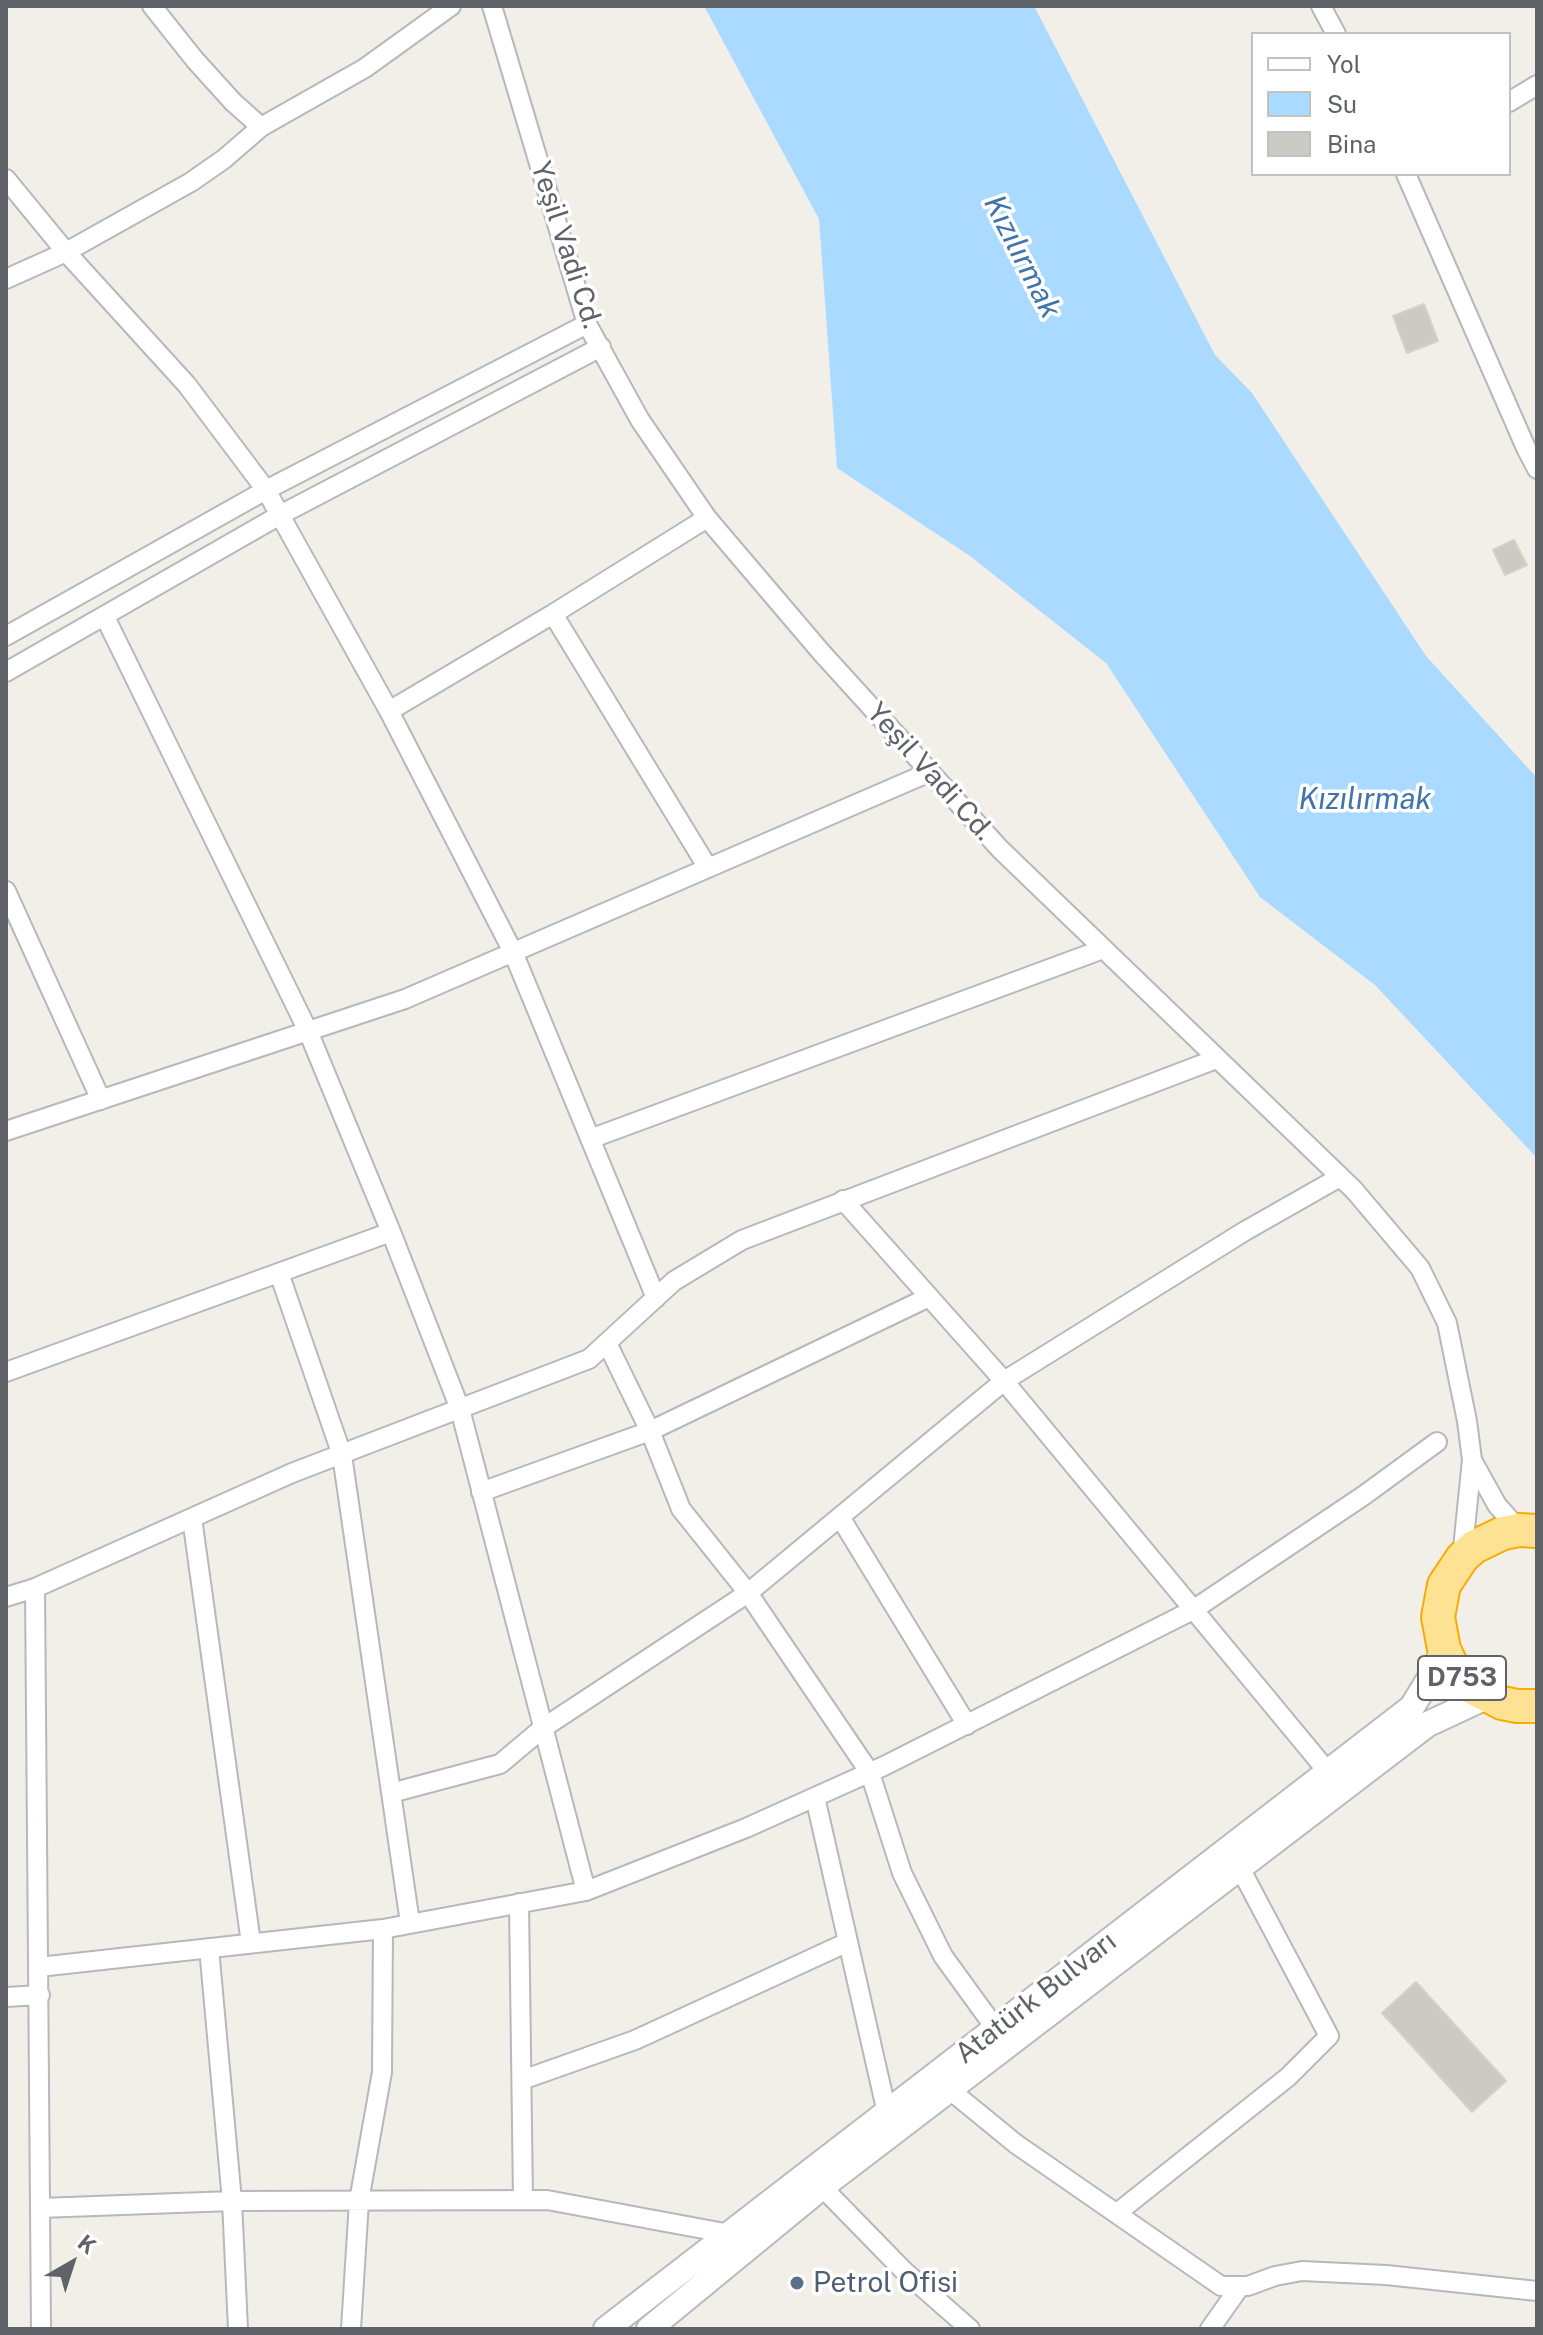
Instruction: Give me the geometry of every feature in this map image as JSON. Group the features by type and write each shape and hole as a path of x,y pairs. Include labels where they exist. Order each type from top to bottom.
{"highway":[{"name":"D753","path":"1528,1531 1488,1539 1462,1558 1448,1578 1438,1617 1444,1649 1461,1677 1486,1697 1536,1707"}],"main road":[{"name":"Atatürk Bulvarı","path":"606,2329 1412,1707 1444,1649"},
{"name":"Atatürk Bulvarı","path":"649,2329 822,2187 1428,1724 1486,1697"}],"street":[{"path":"152,6 195,60 233,102 261,127"},
{"path":"6,279 66,252 208,172 261,127 365,68 451,6"},
{"name":"Yeşil Vadi Cd.","path":"492,6 587,324 640,420 707,518 821,652 1000,849 1340,1177 1420,1268 1447,1323 1472,1460"},
{"path":"1321,6 1335,32"},
{"path":"1511,101 1537,85"},
{"path":"1407,176 1537,469"},
{"path":"6,179 66,252 187,385 266,490 389,711 513,952 656,1298"},
{"path":"6,636 266,490 587,324"},
{"path":"6,672 280,515 601,347"},
{"path":"389,711 707,518"},
{"path":"553,614 708,868"},
{"path":"105,617 308,1031 460,1409 586,1891"},
{"path":"6,1131 405,999 930,772"},
{"path":"6,891 101,1100"},
{"path":"590,1139 1103,949"},
{"path":"6,1597 35,1588 292,1473 589,1359 674,1281 742,1240 1216,1059"},
{"path":"391,1793 500,1764 543,1728 748,1593 1004,1381 1245,1231 1340,1177"},
{"path":"843,1200 1004,1381 1328,1772"},
{"path":"6,1372 391,1232"},
{"path":"279,1273 342,1455 410,1923"},
{"path":"481,1492 650,1431 929,1297"},
{"path":"607,1343 650,1431 681,1509 748,1593 870,1773 902,1873 943,1956 996,2029"},
{"path":"39,1967 383,1929 586,1891 746,1828 870,1773 1193,1610 1363,1496 1437,1442"},
{"path":"1472,1460 1497,1505 1528,1531"},
{"path":"1462,1558 1472,1460"},
{"path":"840,1517 967,1725"},
{"path":"192,1518 251,1943"},
{"path":"35,1588 41,2329"},
{"path":"815,1797 887,2113"},
{"path":"1117,2213 1288,2077 1329,2036 1240,1868"},
{"path":"519,1903 523,2200"},
{"path":"351,2329 359,2201 382,2072 383,1929"},
{"path":"522,2080 635,2040 848,1942"},
{"path":"209,1948 232,2201 238,2329"},
{"path":"6,1997 40,1995"},
{"path":"950,2090 1016,2144 1221,2286 1239,2288 1302,2271 1386,2275 1537,2291"},
{"path":"822,2187 904,2271 970,2329"},
{"path":"40,2208 232,2201 547,2200 730,2234"},
{"path":"1210,2329 1239,2288"}],"water":[{"name":"Kızılırmak","path":"704,6 1034,6 1215,355 1252,393 1426,656 1537,778 1537,1158 1375,985 1260,897 1106,663 970,556 837,468 819,219"}],"building":[{"path":"1424,304 1438,341 1407,353 1393,316"},
{"path":"1514,540 1527,565 1505,575 1493,550"},
{"path":"1416,1982 1506,2081 1472,2112 1382,2013"}],"place":[{"name":"Petrol Ofisi","path":"797,2283"}]}
